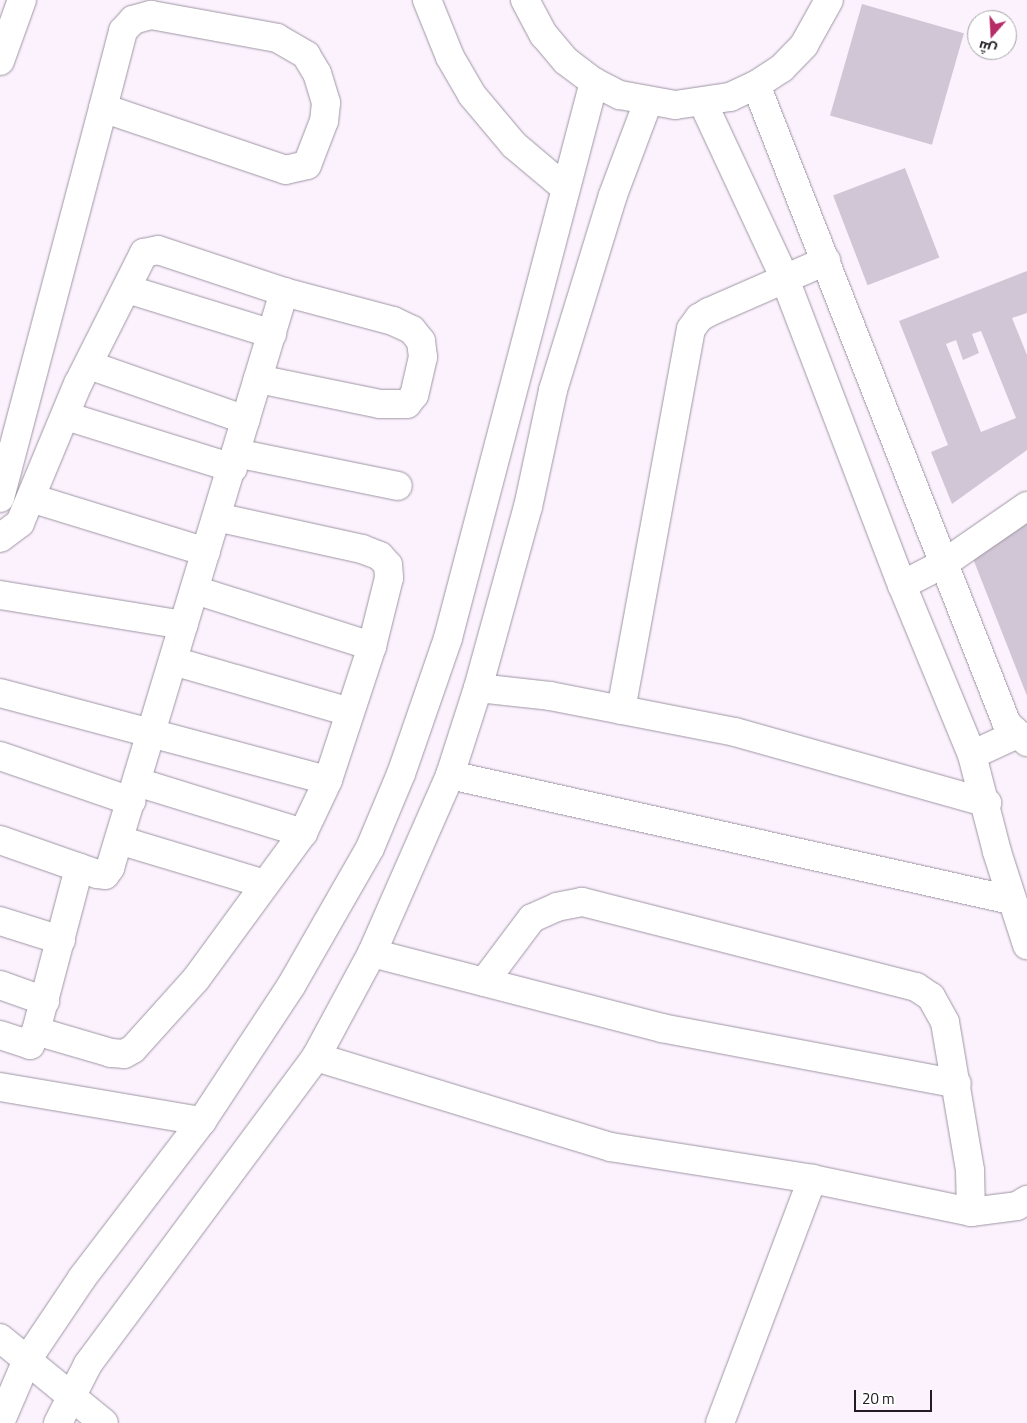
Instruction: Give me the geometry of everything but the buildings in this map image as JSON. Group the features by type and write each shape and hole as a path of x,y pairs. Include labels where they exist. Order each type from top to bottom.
{"street":[{"path":"0,61 22,0"},
{"path":"426,0 450,57 472,95 514,146 565,188"},
{"path":"525,0 544,35 566,61 594,82 620,95 648,102 675,105 703,103 730,97 756,86 782,68 804,45 829,0"},
{"path":"0,498 103,108 124,31 133,20 151,15 288,42 312,63 326,103 324,121 313,155 307,165 294,170 103,108"},
{"path":"0,1423 27,1360 82,1278 202,1120 291,986 370,848 401,774 448,638 594,82"},
{"path":"756,86 1007,724 1021,738 972,756"},
{"path":"58,1423 70,1396 88,1364 316,1057 372,954 450,775 478,688 528,507 553,390 613,194 648,102"},
{"path":"703,103 785,279 902,585 972,756 987,803 1011,900 1027,944"},
{"path":"0,538 20,523 66,416 127,289 139,258 154,250 284,292 393,321 412,330 421,340 423,357 414,395 407,404 380,404 258,379"},
{"path":"621,710 691,329 699,318 709,312 826,262"},
{"path":"127,289 272,334"},
{"path":"0,840 79,868 106,873 119,840 284,292"},
{"path":"89,365 246,420"},
{"path":"66,416 234,461 398,486"},
{"path":"31,498 206,552"},
{"path":"902,585 943,564 1027,506"},
{"path":"36,1031 111,1053 130,1052 196,979 303,832 328,780 372,646 390,569 384,559 362,549 217,517"},
{"path":"195,590 372,646"},
{"path":"0,595 184,625"},
{"path":"173,661 350,712"},
{"path":"478,688 550,696 735,732 987,803"},
{"path":"0,693 151,735 328,780"},
{"path":"0,756 303,832"},
{"path":"450,775 1011,900"},
{"path":"119,840 265,884"},
{"path":"0,1035 30,1045 45,1001 79,868"},
{"path":"484,982 532,918 557,907 582,902 916,987 931,996 945,1022 957,1084 970,1170 970,1212"},
{"path":"0,921 61,940"},
{"path":"372,954 662,1028 957,1084"},
{"path":"0,985 45,1001"},
{"path":"316,1057 611,1147 812,1179 970,1212 1018,1206 1027,1200"},
{"path":"0,1087 202,1120"},
{"path":"720,1423 812,1179"},
{"path":"0,1338 104,1423"}]}
